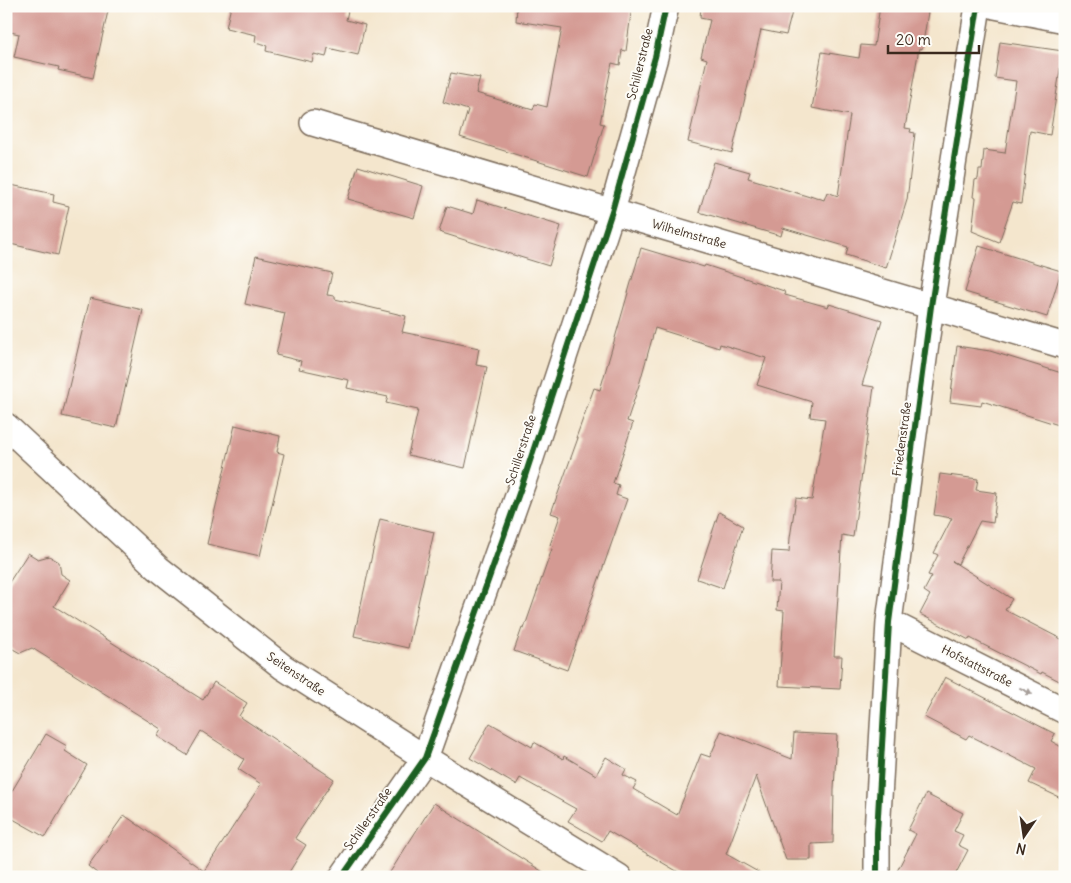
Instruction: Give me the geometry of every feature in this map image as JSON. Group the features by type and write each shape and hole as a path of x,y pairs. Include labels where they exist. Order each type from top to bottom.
{"street":[{"name":"Schillerstraße","path":"342,877 425,758 523,482 612,211 655,57 666,6"},
{"name":"Friedenstraße","path":"877,877 877,833 889,622 931,306 978,6"},
{"path":"995,6 1065,20"},
{"name":"Wilhelmstraße","path":"312,123 1065,346"},
{"name":"Seitenstraße","path":"6,426 158,568 291,673 619,877"},
{"name":"Hofstattstraße","path":"889,622 1065,711"}],"building":[{"path":"6,6 88,6 108,11 93,78 58,70 59,67 14,57 19,34 6,31"},
{"path":"231,6 349,6 346,20 365,25 358,55 328,48 326,57 314,54 312,62 266,51 267,45 255,42 256,35 226,28"},
{"path":"517,6 632,6 626,51 622,50 620,65 612,63 600,123 604,124 588,177 460,137 468,110 443,102 451,73 480,78 476,93 533,110 535,104 547,107 562,28 516,21"},
{"path":"701,6 767,6 792,12 786,35 761,30 732,153 688,142 707,59 701,57 710,20 700,18"},
{"path":"880,6 929,6 922,49 919,48 905,128 911,129 910,132 915,133 907,200 886,268 846,255 848,247 783,228 781,236 699,212 714,162 750,172 748,178 810,197 810,195 824,200 827,192 838,196 850,115 812,108 822,52 859,58 861,45 874,46"},
{"path":"1000,42 1063,51 1050,135 1030,131 1021,204 1013,202 999,242 972,231 976,198 973,197 975,180 978,179 979,170 982,170 984,150 1005,153 1016,81 995,78"},
{"path":"358,166 423,186 414,218 348,199"},
{"path":"6,184 54,194 53,202 69,206 58,255 6,243"},
{"path":"477,200 561,226 549,266 439,232 447,206 473,214"},
{"path":"979,246 1061,271 1047,317 965,292"},
{"path":"641,248 704,267 705,265 784,291 785,295 828,307 829,304 882,320 862,385 874,387 853,537 842,535 834,656 842,656 840,689 779,686 784,611 777,610 779,582 770,582 772,551 789,552 796,498 812,500 825,419 810,417 812,402 757,385 766,358 720,344 719,348 655,328 627,421 633,423 613,483 619,485 616,495 627,499 567,670 514,651 522,628 524,629 553,546 550,545 560,516 551,513 594,388 600,390"},
{"path":"256,256 332,273 327,295 335,296 335,299 406,316 402,332 479,348 476,365 487,367 465,468 408,455 418,410 386,403 388,397 347,388 349,380 299,369 301,361 276,355 285,313 245,304"},
{"path":"90,298 143,310 116,428 62,416"},
{"path":"957,346 990,351 1065,374 1065,427 982,401 981,406 950,402"},
{"path":"235,425 280,436 277,452 284,454 260,556 207,544"},
{"path":"940,474 978,479 976,490 997,493 993,523 980,521 958,564 952,561 1012,599 1005,610 1065,641 1065,684 970,638 969,640 920,614 930,595 924,591 932,576 928,575 938,555 934,553 952,518 934,515"},
{"path":"719,512 743,526 723,588 697,579"},
{"path":"380,519 434,532 408,648 354,636"},
{"path":"28,553 38,559 49,556 59,562 61,574 70,580 54,606 203,700 214,682 247,703 239,716 334,779 295,838 306,845 286,877 102,877 88,866 124,815 204,871 261,784 238,769 244,759 201,731 187,755 157,736 161,729 32,648 20,653 6,645 6,587"},
{"path":"945,677 1055,734 1051,741 1065,749 1065,800 1029,783 1036,769 969,735 966,739 924,717"},
{"path":"490,723 532,747 534,742 563,759 564,756 596,775 606,757 626,769 623,775 637,782 633,789 677,815 701,754 710,757 721,731 792,759 794,733 837,735 833,843 811,844 811,860 786,860 756,776 726,854 767,877 687,877 608,831 602,841 568,821 576,809 520,778 516,785 470,758"},
{"path":"46,734 67,746 65,751 87,765 45,837 6,815 6,801"},
{"path":"926,794 963,813 954,831 963,835 958,845 968,850 954,877 894,877 916,834 908,830"},
{"path":"434,803 551,877 387,877"}],"cycle path":[{"path":"342,877 425,758 523,482 612,211 655,57 666,6"},
{"path":"877,877 877,833 889,622 931,306 978,6"}]}
